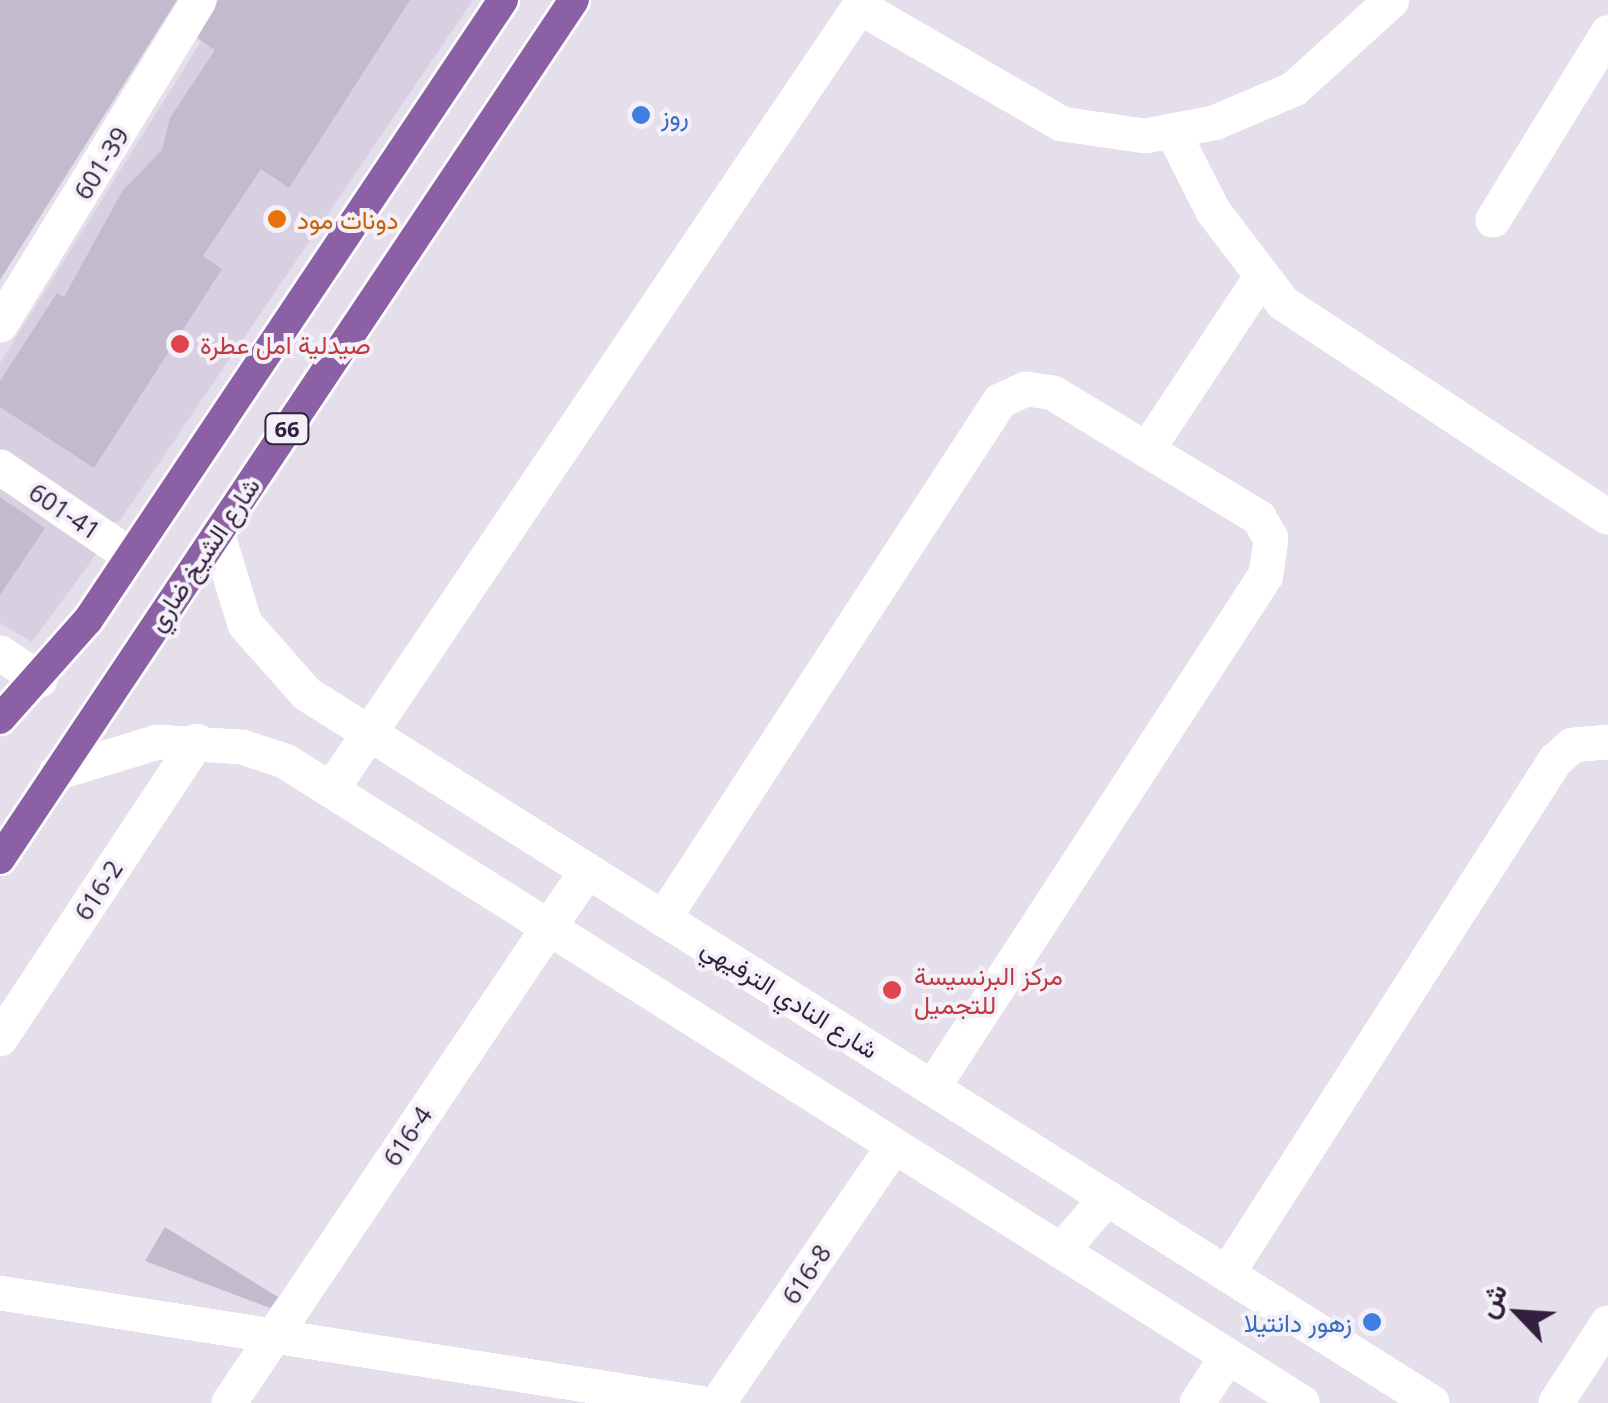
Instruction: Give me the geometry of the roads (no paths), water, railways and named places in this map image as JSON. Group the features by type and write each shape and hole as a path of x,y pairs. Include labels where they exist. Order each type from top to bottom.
{"main road":[{"name":"66","path":"0,720 40,680 131,556 503,0"},
{"name":"شارع الشيخ ضاري","path":"0,859 574,0"},
{"path":"0,827 56,773"}],"street":[{"name":"601-39","path":"0,325 199,0"},
{"path":"331,790 862,3 1062,124 1116,136 1173,132 1294,88 1392,0"},
{"path":"1493,220 1608,33"},
{"path":"1173,132 1260,279 1309,326 1608,517"},
{"path":"1147,450 1260,279"},
{"path":"663,919 1000,401 1026,389 1053,393 1259,518 1271,564 932,1087"},
{"name":"601-41","path":"0,466 131,556"},
{"name":"شارع النادي الترفيهي","path":"217,533 244,624 272,663 369,734 1432,1403"},
{"path":"0,654 40,680"},
{"path":"56,773 120,749 197,741 285,761 1302,1403"},
{"name":"616-2","path":"0,1039 197,741"},
{"path":"1228,1274 1555,762 1573,745 1608,742"},
{"name":"616-4","path":"229,1403 587,870"},
{"name":"616-8","path":"718,1403 894,1146"},
{"path":"1062,1250 1107,1198"},
{"path":"0,1293 699,1403"},
{"path":"1556,1403 1608,1323"},
{"path":"1197,1403 1228,1356"}],"place":[{"name":"روز","path":"641,115"},
{"name":"دونات مود","path":"277,219"},
{"name":"صيدلية امل عطرة","path":"180,344"},
{"name":"مركز البرنسيسة للتجميل","path":"892,990"},
{"name":"زهور دانتيلا","path":"1372,1322"}]}
